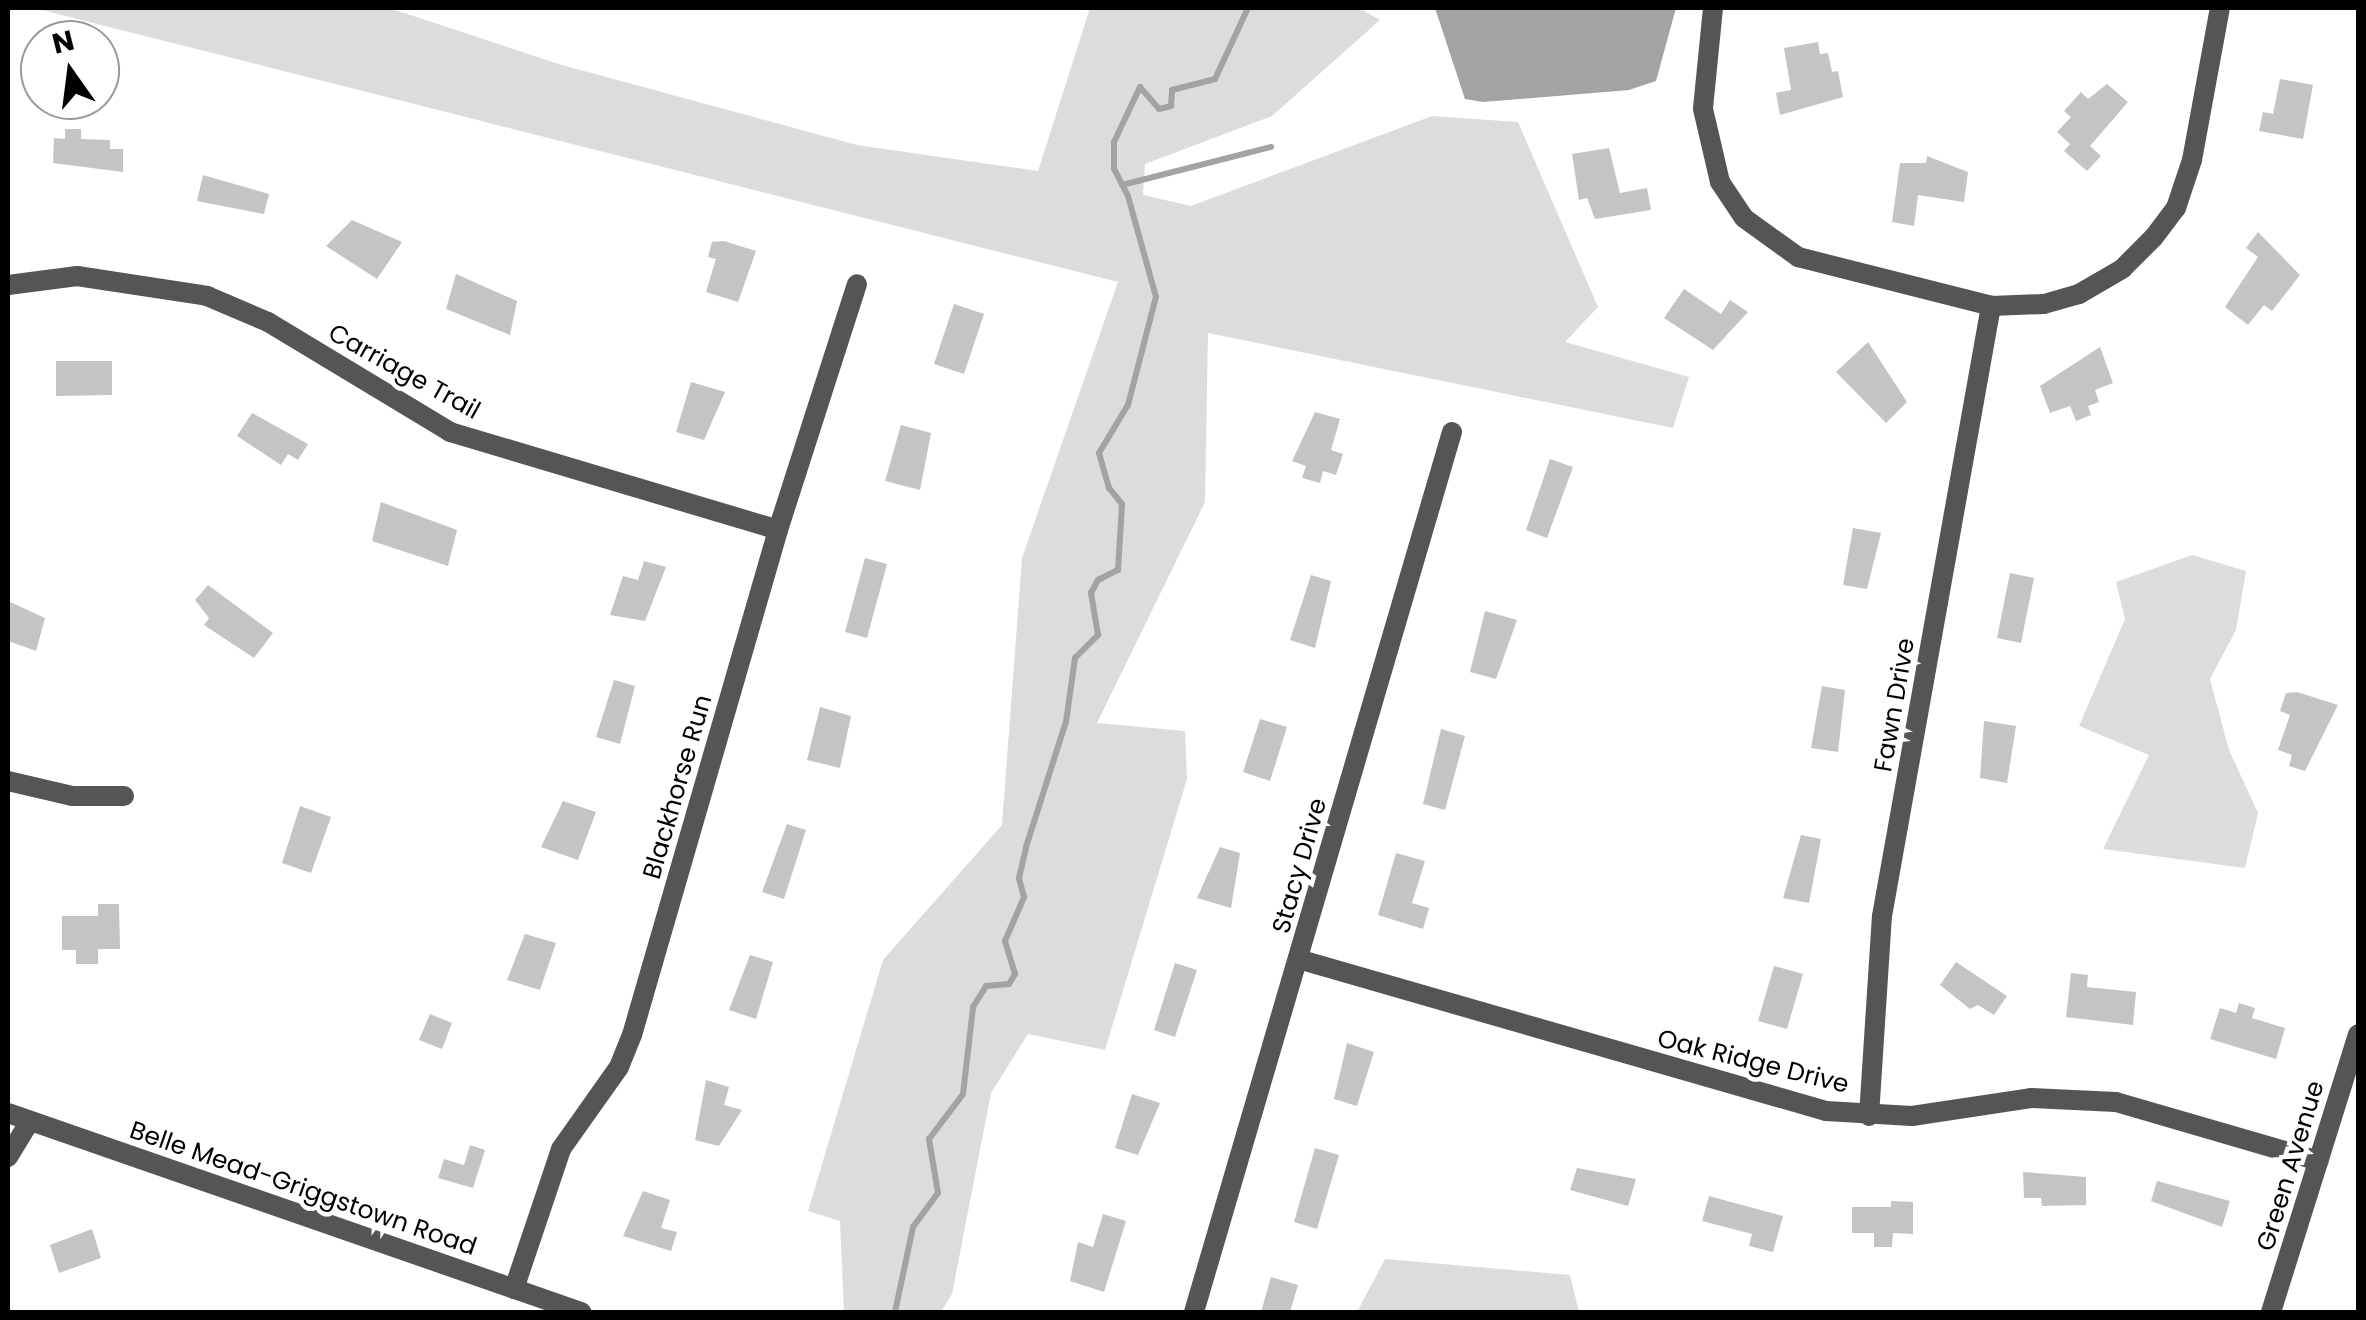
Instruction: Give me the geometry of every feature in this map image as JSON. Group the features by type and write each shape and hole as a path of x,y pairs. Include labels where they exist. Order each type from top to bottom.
{"street":[{"path":"1712,8 1703,109 1720,182 1744,218 1798,257 1992,306 2044,304 2079,294 2122,269 2154,237 2176,208 2192,160 2220,8"},
{"name":"Carriage Trail","path":"8,285 76,276 207,296 268,322 450,432 778,530"},
{"name":"Blackhorse Run","path":"514,1289 562,1149 619,1068 632,1035 778,530 856,284"},
{"name":"Fawn Drive","path":"1869,1116 1882,916 1992,306"},
{"name":"Stacy Drive","path":"1194,1312 1452,432"},
{"path":"8,781 72,796 124,796"},
{"name":"Oak Ridge Drive","path":"1298,959 1788,1102 1869,1116 2032,1098 2116,1102 2319,1161"},
{"name":"Green Avenue","path":"2271,1312 2358,1034"},
{"name":"Belle Mead-Griggstown Road","path":"8,1112 581,1312"},
{"path":"8,1157 30,1121"}],"shaded area":[{"path":"34,8 389,8 562,65 857,145 1038,171 1090,8 1359,8 1380,20 1272,116 1145,164 1143,195 1191,206 1432,116 1518,122 1598,307 1565,342 1689,377 1673,428 1208,333 1205,502 1097,723 1185,731 1187,779 1105,1050 1028,1034 991,1093 952,1294 941,1312 844,1312 840,1221 808,1211 883,960 1002,825 1022,558 1118,282 120,30 120,20 81,20"},
{"path":"1435,8 1676,8 1656,81 1629,90 1483,102 1465,99"},
{"path":"2192,555 2246,571 2236,630 2210,679 2229,750 2258,813 2245,868 2103,849 2149,755 2079,726 2125,619 2116,582"},
{"path":"1385,1259 1570,1275 1579,1312 1357,1312"}],"building":[{"path":"1818,42 1820,54 1828,53 1832,72 1838,71 1843,97 1780,115 1776,93 1791,90 1784,48"},
{"path":"2280,79 2313,85 2303,139 2259,131 2263,112 2273,114"},
{"path":"2107,84 2128,102 2090,146 2101,156 2087,171 2064,151 2070,144 2057,132 2071,117 2064,111 2081,92 2088,99"},
{"path":"65,129 81,129 81,139 110,140 110,149 123,149 123,172 53,163 54,138 65,139"},
{"path":"1609,148 1620,193 1647,188 1651,210 1595,219 1587,198 1579,200 1572,154"},
{"path":"1927,156 1968,172 1964,202 1918,195 1914,226 1892,222 1900,163 1926,163"},
{"path":"203,175 269,194 264,214 197,201"},
{"path":"352,220 402,242 377,279 326,246"},
{"path":"2258,232 2300,275 2272,311 2264,305 2248,325 2225,307 2258,257 2246,248"},
{"path":"724,241 756,251 738,302 706,292 716,259 708,257 712,242"},
{"path":"456,274 517,301 510,335 446,309"},
{"path":"1684,289 1721,314 1730,300 1748,312 1713,350 1664,318"},
{"path":"954,304 984,314 964,374 934,364"},
{"path":"1868,342 1907,402 1886,423 1836,372"},
{"path":"2100,347 2113,383 2095,390 2099,402 2088,406 2091,415 2076,421 2070,406 2050,413 2040,386"},
{"path":"56,361 112,361 112,395 56,396"},
{"path":"691,382 725,392 704,440 676,432"},
{"path":"1315,412 1340,419 1331,450 1343,454 1336,475 1323,471 1320,483 1302,478 1306,466 1292,461"},
{"path":"252,413 308,444 298,460 288,454 281,465 237,436"},
{"path":"901,425 931,433 920,490 885,481"},
{"path":"1550,459 1573,467 1547,538 1526,530"},
{"path":"381,502 457,530 448,566 372,541"},
{"path":"1853,528 1881,533 1867,589 1843,585"},
{"path":"865,558 887,564 867,638 845,632"},
{"path":"644,561 666,567 645,621 610,615 623,576 638,580"},
{"path":"2010,573 2034,578 2021,643 1997,638"},
{"path":"1311,575 1331,581 1315,648 1290,640"},
{"path":"208,585 273,633 254,658 204,625 209,618 195,600"},
{"path":"8,601 45,618 36,651 8,641"},
{"path":"1485,611 1517,620 1496,679 1470,672"},
{"path":"614,680 635,686 620,744 596,737"},
{"path":"1822,686 1845,690 1838,752 1811,748"},
{"path":"2297,692 2338,705 2305,771 2289,766 2292,755 2278,750 2290,715 2280,711 2286,693"},
{"path":"820,707 851,716 840,768 807,760"},
{"path":"1260,719 1287,727 1270,781 1243,772"},
{"path":"1984,721 2016,726 2007,783 1980,778"},
{"path":"1441,729 1465,736 1445,810 1423,804"},
{"path":"563,801 596,812 578,860 541,847"},
{"path":"300,806 331,817 311,873 282,863"},
{"path":"787,824 806,830 784,899 762,892"},
{"path":"1801,835 1821,839 1809,903 1783,898"},
{"path":"1220,847 1240,853 1231,908 1197,898"},
{"path":"1396,853 1425,861 1412,903 1429,908 1423,929 1378,915"},
{"path":"98,904 119,904 120,949 98,949 98,964 76,964 76,950 62,950 62,916 98,916"},
{"path":"525,934 556,943 540,990 507,980"},
{"path":"750,955 773,962 756,1019 729,1010"},
{"path":"1956,962 2007,996 1994,1015 1978,1005 1970,1009 1940,985"},
{"path":"1175,963 1197,970 1175,1037 1154,1030"},
{"path":"1774,966 1803,974 1787,1029 1758,1021"},
{"path":"2071,973 2088,975 2087,987 2136,992 2133,1025 2066,1017"},
{"path":"2239,1003 2255,1008 2252,1018 2285,1028 2276,1059 2210,1039 2220,1008 2236,1013"},
{"path":"430,1014 452,1023 442,1049 419,1040"},
{"path":"1347,1043 1374,1052 1357,1106 1334,1099"},
{"path":"706,1080 729,1087 724,1105 742,1110 719,1146 695,1140"},
{"path":"1132,1094 1160,1103 1138,1155 1115,1148"},
{"path":"470,1145 485,1150 473,1188 438,1178 444,1159 464,1165"},
{"path":"1315,1148 1339,1155 1317,1229 1294,1222"},
{"path":"1577,1168 1636,1179 1628,1206 1570,1190"},
{"path":"2023,1172 2086,1177 2086,1205 2042,1206 2041,1198 2024,1198"},
{"path":"2157,1181 2230,1201 2222,1227 2151,1201"},
{"path":"643,1191 670,1200 661,1228 677,1232 671,1251 623,1236"},
{"path":"1709,1196 1783,1216 1773,1252 1749,1246 1752,1234 1702,1221"},
{"path":"1891,1201 1913,1202 1913,1234 1893,1233 1892,1247 1874,1247 1874,1233 1852,1233 1852,1207 1891,1207"},
{"path":"1103,1214 1126,1221 1104,1292 1070,1281 1078,1242 1093,1247"},
{"path":"92,1229 101,1258 59,1273 50,1245"},
{"path":"1271,1277 1298,1285 1290,1312 1261,1312"}],"waterway":[{"path":"895,1312 913,1227 938,1193 929,1139 963,1094 973,1007 986,986 1009,984 1015,974 1005,941 1024,897 1019,878 1066,722 1075,658 1098,635 1091,593 1098,580 1118,570 1122,504 1109,488 1099,453 1128,405 1156,297 1128,196 1114,168 1114,142 1140,87 1159,109 1171,106 1172,90 1215,79 1248,8"},
{"path":"1122,185 1271,147"}]}
